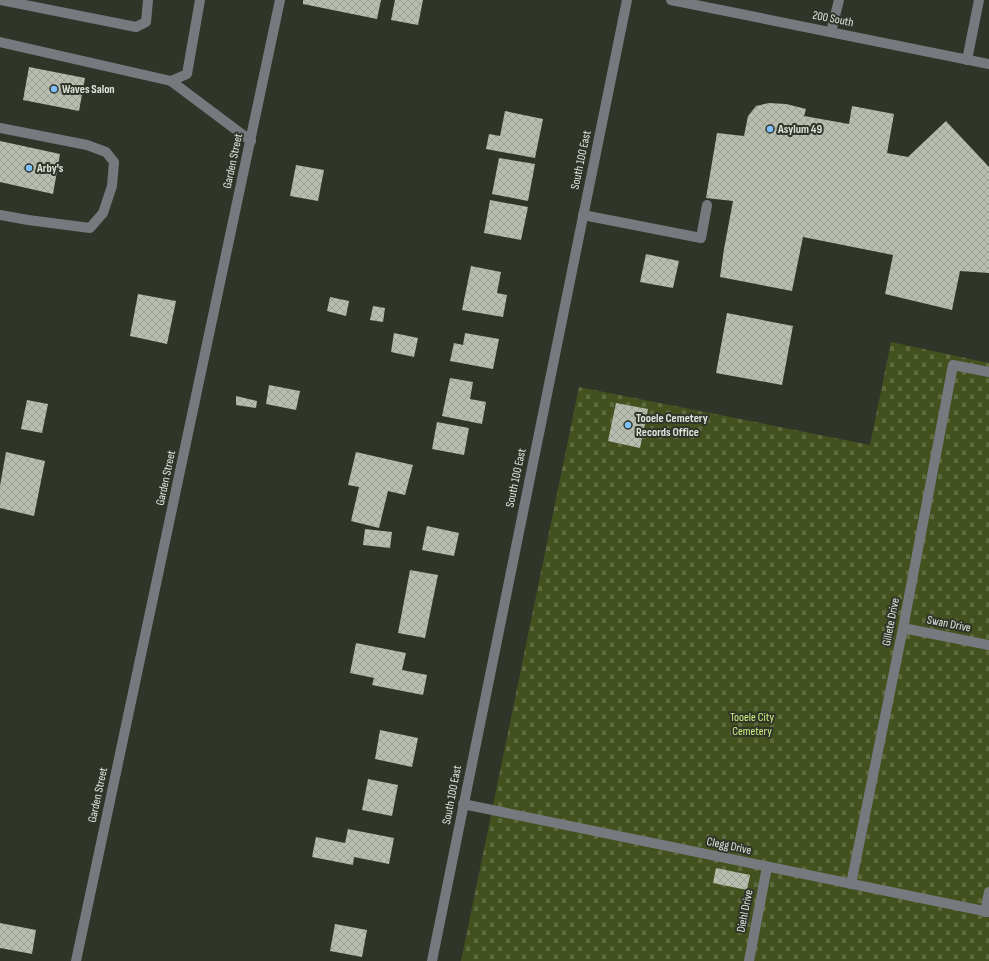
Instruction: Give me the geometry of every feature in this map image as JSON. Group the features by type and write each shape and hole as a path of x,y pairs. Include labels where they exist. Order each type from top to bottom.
{"street":[{"path":"0,0 136,27 146,22 148,0"},
{"path":"171,81 187,74 200,0"},
{"name":"Garden Street","path":"76,961 280,0"},
{"name":"South 100 East","path":"432,961 627,0"},
{"name":"200 South","path":"671,0 989,64"},
{"path":"831,32 839,0"},
{"path":"967,60 979,0"},
{"path":"0,42 171,81 250,141"},
{"path":"0,128 87,145 106,152 114,162 112,186 103,213 90,228 0,215"},
{"path":"583,215 701,238 707,205"},
{"name":"Gillete Drive","path":"851,884 903,628 953,365 989,372"},
{"name":"Swan Drive","path":"903,628 989,645"},
{"name":"Clegg Drive","path":"463,804 987,912"},
{"name":"Diehl Drive","path":"749,961 767,867"},
{"path":"987,912 989,892"}],"green space":[{"name":"Tooele City Cemetery","path":"891,342 989,363 989,961 461,961 579,387 870,445"}],"building":[{"path":"303,0 381,0 377,19 303,4"},
{"path":"395,0 423,0 418,25 391,20"},
{"name":"Waves Salon","path":"29,67 85,78 79,111 23,100"},
{"path":"769,103 786,104 806,109 804,116 849,124 852,106 894,114 887,153 908,157 946,121 989,167 989,273 960,271 952,310 885,294 893,255 803,237 792,291 720,277 733,201 706,198 717,133 744,136 748,116 756,106"},
{"path":"505,111 543,119 535,158 486,149 489,134 500,136"},
{"name":"Arby's","path":"0,141 60,154 53,194 0,182"},
{"path":"499,158 535,164 528,201 492,194"},
{"path":"296,165 324,170 318,201 290,196"},
{"path":"490,200 528,207 521,240 484,233"},
{"path":"646,254 679,261 673,288 640,282"},
{"path":"471,266 501,272 497,293 507,295 503,317 462,310"},
{"path":"138,294 176,301 167,344 130,336"},
{"path":"330,297 349,301 346,316 327,311"},
{"path":"373,306 385,308 383,322 370,320"},
{"path":"727,313 793,326 782,385 716,373"},
{"path":"394,333 418,338 414,357 391,352"},
{"path":"465,333 499,339 493,369 450,361 454,343 463,345"},
{"path":"450,378 473,382 470,399 486,402 482,424 442,416"},
{"path":"269,385 300,391 296,410 266,404"},
{"path":"236,396 257,401 256,408 236,405"},
{"path":"27,400 48,404 42,433 21,429"},
{"name":"Tooele Cemetery Records Office","path":"616,403 648,409 640,448 608,441"},
{"path":"437,422 469,428 464,455 432,449"},
{"path":"6,452 45,461 34,516 0,508 0,486"},
{"path":"356,452 413,465 405,495 388,491 379,528 351,521 359,487 348,485"},
{"path":"427,526 459,533 454,556 422,550"},
{"path":"365,529 392,532 390,548 363,545"},
{"path":"410,570 438,575 425,638 398,633"},
{"path":"356,643 406,653 402,670 427,675 423,695 372,685 374,678 350,673"},
{"path":"380,730 418,738 412,767 375,759"},
{"path":"368,779 398,785 392,816 362,810"},
{"path":"348,829 394,838 389,864 354,857 353,865 312,857 316,837 345,843"},
{"path":"716,868 750,875 747,890 713,883"},
{"path":"0,923 36,930 32,954 0,948"},
{"path":"335,924 367,930 362,957 330,951"}],"place":[{"name":"Waves Salon","path":"54,89"},
{"name":"Asylum 49","path":"770,129"},
{"name":"Arby's","path":"29,168"},
{"name":"Tooele Cemetery Records Office","path":"628,425"}]}
